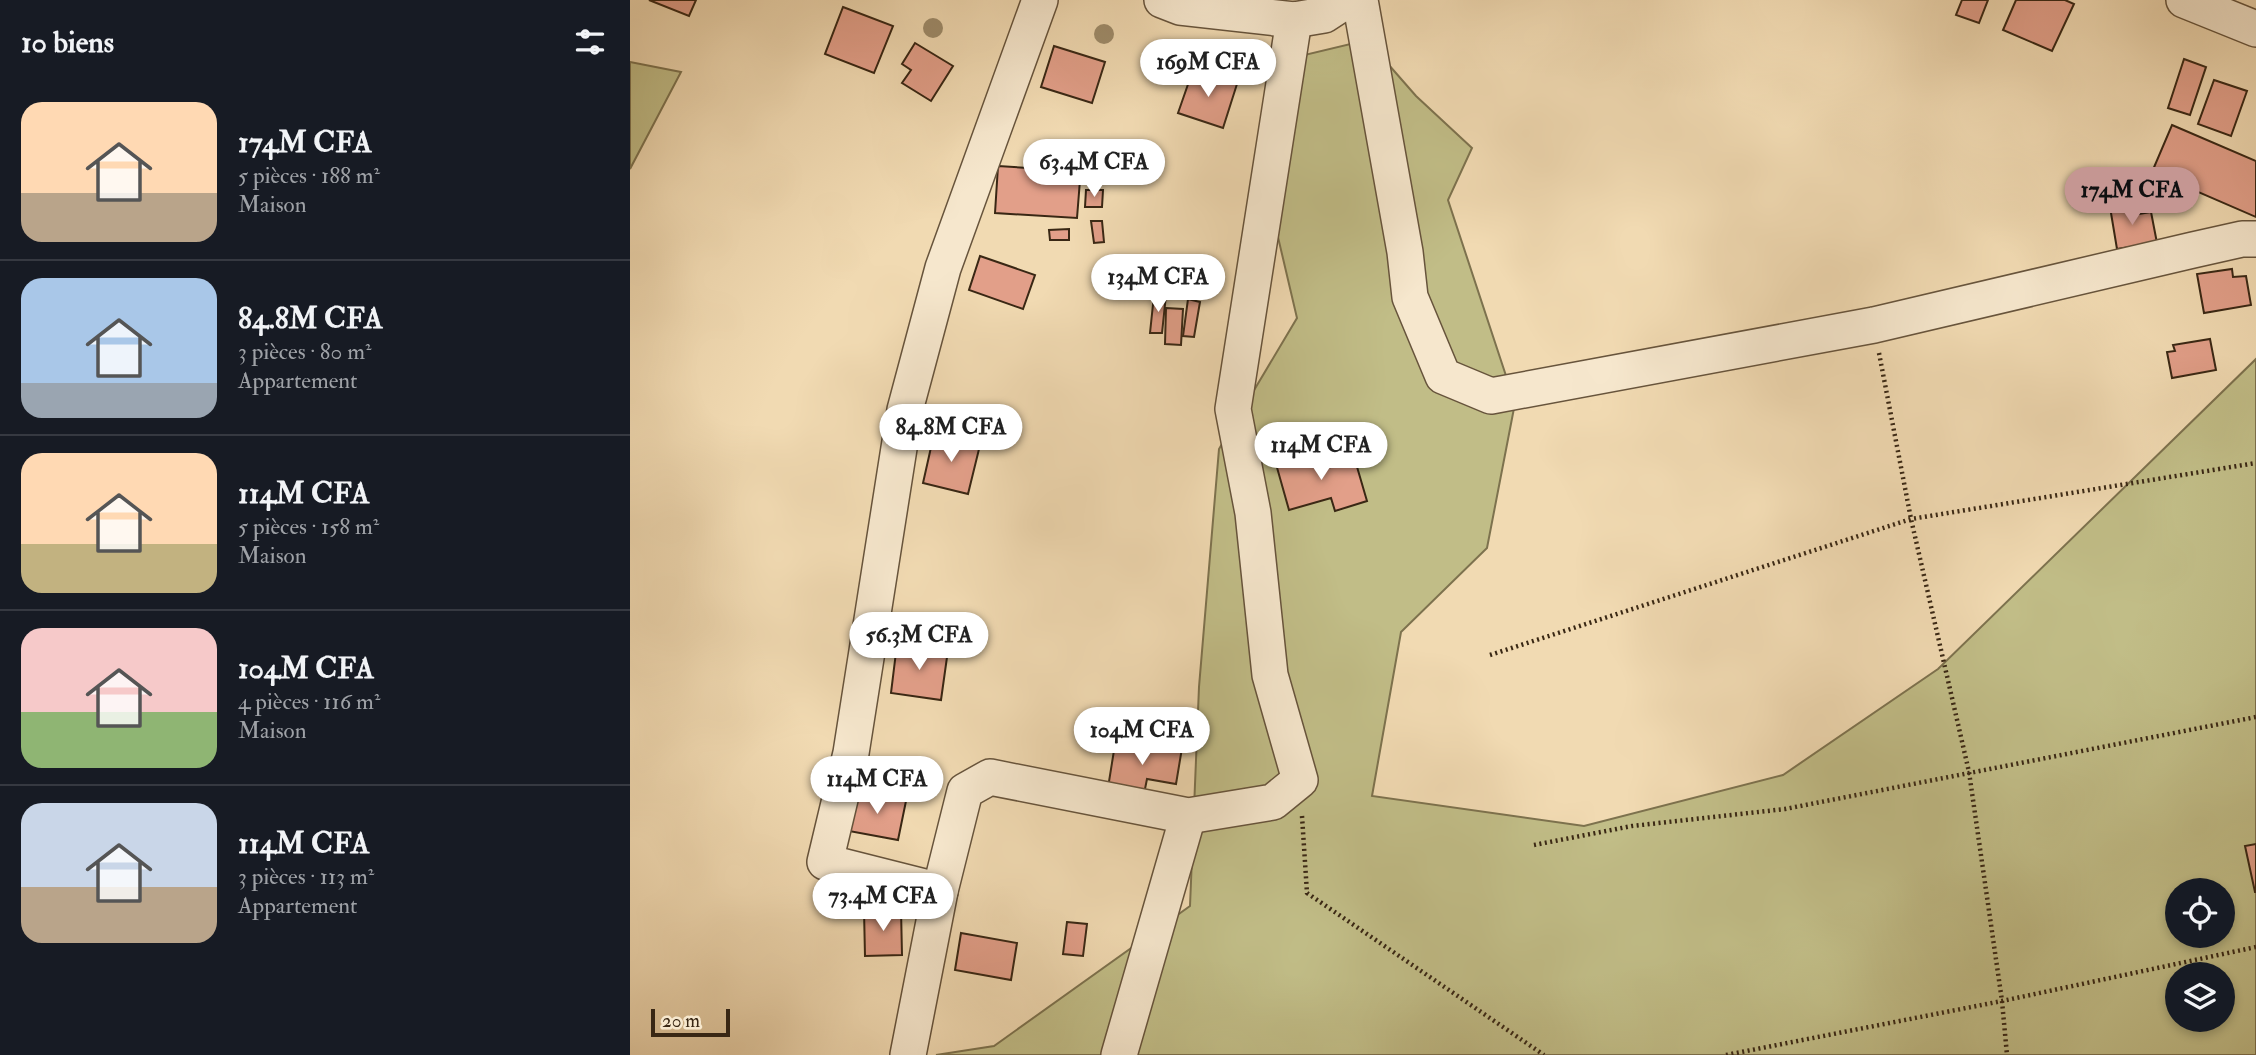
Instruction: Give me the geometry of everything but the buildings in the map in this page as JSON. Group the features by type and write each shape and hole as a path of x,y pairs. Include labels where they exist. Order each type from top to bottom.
{"street":[{"path":"940,891 825,862 851,753 905,410 943,268 1040,0"},
{"path":"1174,2 1294,20 1324,15 1347,0"},
{"path":"1360,0 1405,252 1410,297 1443,376 1491,396 1874,325 2205,247 2242,239 2256,239"},
{"path":"2184,0 2256,29"},
{"path":"908,1055 940,891 965,790 990,776 1188,816 1273,802 1300,780 1270,675 1253,513 1233,409 1294,20"},
{"path":"1119,1055 1188,816"}],"path":[{"path":"1874,325 1911,519 1969,772 2002,1001 2007,1055"},
{"path":"1490,655 1911,519 2256,463"},
{"path":"1534,845 1632,826 1785,809 2256,717"},
{"path":"1300,780 1307,893 1544,1055"},
{"path":"1726,1055 2002,1001 2256,947"}],"shaded area":[{"path":"1367,40 1416,96 1472,148 1448,200 1515,403 1487,548 1401,632 1372,796 1584,826 1783,775 1938,669 2256,359 2256,1055 936,1055 994,1046 1190,906 1199,687 1219,449 1297,318 1262,169 1271,63"},
{"path":"630,62 681,72 630,169"}]}
